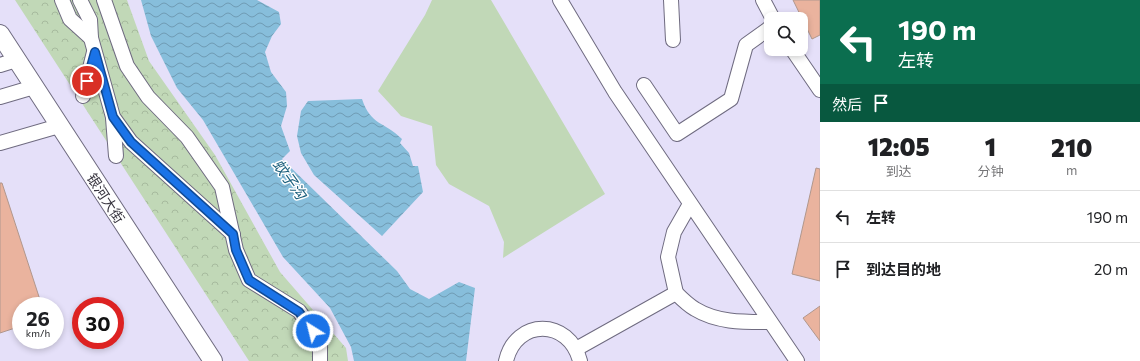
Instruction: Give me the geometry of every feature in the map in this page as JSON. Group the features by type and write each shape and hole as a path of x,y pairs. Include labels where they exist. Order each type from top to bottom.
{"main road":[{"name":"银河大街","path":"0,34 8,62 34,87 213,361"}],"street":[{"path":"62,0 70,19 93,45"},
{"path":"80,0 90,20 93,45 113,117 116,156"},
{"path":"104,0 127,66 148,97 187,137 222,187 236,250 249,280 299,312 320,340 320,361"},
{"path":"560,0 615,92 797,361"},
{"path":"670,0 673,40"},
{"path":"763,0 769,12"},
{"path":"644,85 677,134 731,99 746,45 764,32"},
{"path":"83,96 93,45"},
{"path":"797,56 820,90"},
{"path":"0,97 34,87"},
{"path":"113,117 131,142 233,234"},
{"path":"0,143 59,126"},
{"path":"690,204 674,232 668,257 676,294 695,309 716,318 737,322 770,322"},
{"path":"506,361 508,351 516,340 525,333 536,329 548,329 560,332 569,340 578,355 676,294"}],"green space":[{"path":"15,0 127,0 149,61 215,155 280,272 346,348 348,361 249,361"},
{"path":"432,0 491,0 605,194 503,258 504,242 489,206 449,184 436,165 432,126 401,116 378,91 425,15"}],"water":[{"name":"蚊子沟","path":"141,0 257,0 279,12 281,24 272,36 265,52 271,72 286,92 287,106 281,126 290,151 282,159 397,271 410,289 429,299 459,282 475,288 466,361 354,361 351,347 330,308 283,257 203,120 177,88 151,36"},
{"path":"362,99 366,108 374,119 402,139 400,143 409,153 413,166 418,166 423,192 382,236 314,175 301,153 297,136 301,111 308,101"}],"building":[{"path":"793,0 820,0 820,35 812,39 808,31 808,12 799,12"},
{"path":"816,168 820,169 820,281 792,274"},
{"path":"0,183 2,183 39,297 12,297 12,329 0,333"},
{"path":"820,306 820,341 803,318"}],"route":[{"path":"87,81 95,52 113,117 131,142 233,234 236,250 249,280 299,312 313,331"}]}
